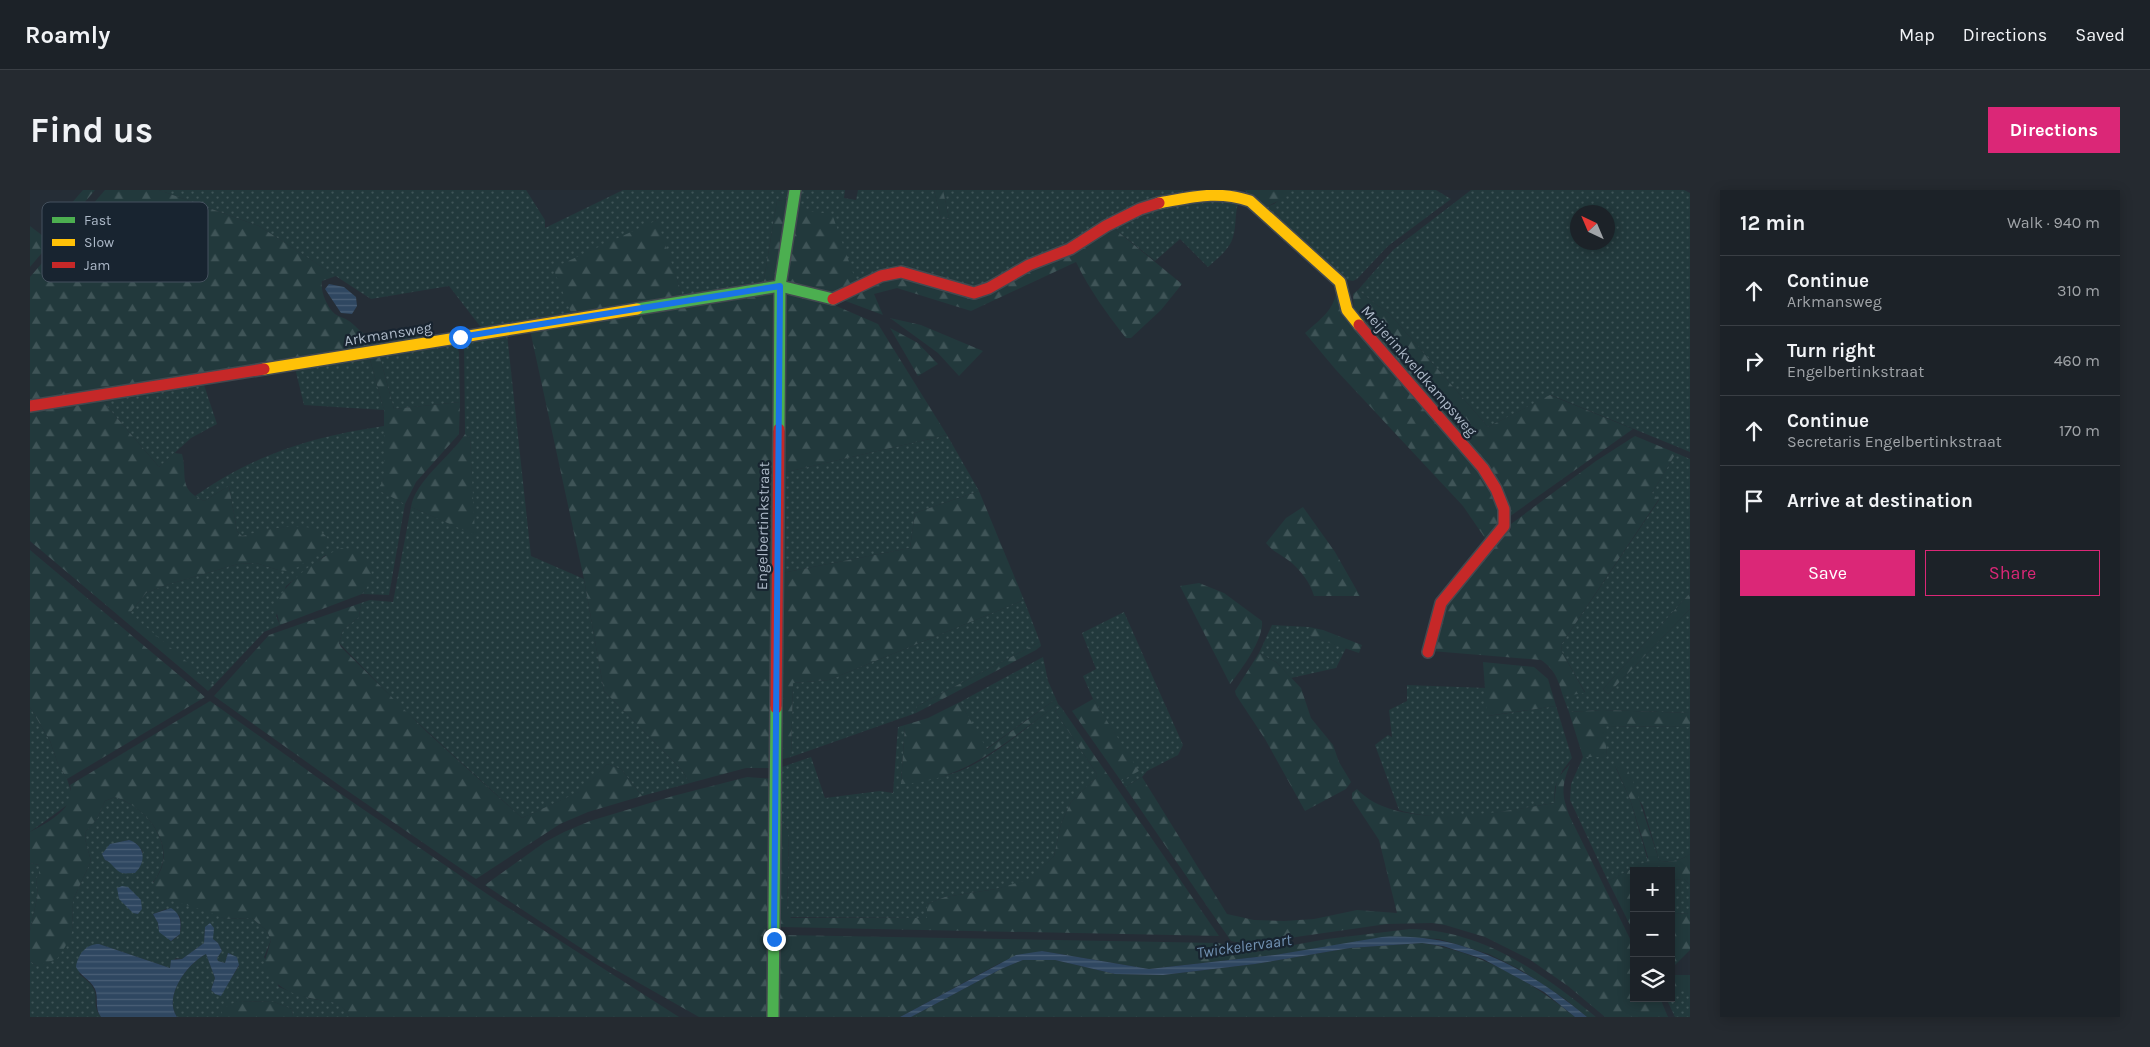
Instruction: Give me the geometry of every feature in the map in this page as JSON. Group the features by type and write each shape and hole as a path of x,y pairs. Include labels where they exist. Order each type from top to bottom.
{"street":[{"name":"Engelbertinkstraat","path":"773,1017 780,286 795,190"},
{"name":"Meijerinkveldkampsweg","path":"780,286 808,291 833,299 881,276 901,272 974,293 989,288 1029,265 1070,248 1106,226 1140,209 1157,203 1222,193 1232,194 1250,202 1340,282 1343,290 1343,304 1349,314 1475,457 1490,477 1501,502 1505,515 1504,526 1442,602 1428,652"},
{"name":"Arkmansweg","path":"30,406 780,286"}],"green space":[{"path":"83,190 95,190 85,202 73,202"},
{"path":"105,190 159,190 192,202 95,202"},
{"path":"159,190 526,190 545,220 545,228 623,190 790,190 788,199 777,201 763,285 683,297 656,220 572,315 483,330 449,286 371,299 259,226 208,208 208,202 192,202"},
{"path":"800,190 845,190 844,198 856,200 858,190 934,190 941,219 949,218 943,190 1184,190 1182,193 1141,202 1068,245 1052,249 975,290 857,284 797,210"},
{"path":"934,190 943,190 949,218 941,219"},
{"path":"1244,190 1291,190 1284,198 1264,208"},
{"path":"1291,190 1436,190 1451,199 1388,246 1353,281 1342,279 1264,208 1274,204"},
{"path":"1471,190 1684,190 1690,193 1690,452 1551,395 1488,427 1388,312 1358,290 1393,250"},
{"path":"1192,198 1240,198 1234,232 1229,246 1208,267 1180,239 1155,261 1111,226 1139,211"},
{"path":"788,199 777,274 770,284 763,285 777,201"},
{"path":"208,208 259,226 336,276 322,281 323,294 327,303 335,314 349,321 365,334 428,329 431,338 30,402 30,277 42,263 42,282 208,282"},
{"path":"797,210 832,214 857,284 834,295 785,283"},
{"path":"657,220 683,297 572,315 553,268"},
{"path":"30,226 42,235 42,253 30,267"},
{"path":"1111,226 1182,284 1161,310 1131,338 1126,338 1105,311 1076,262 971,311 897,288 874,294 883,315 843,300 891,275 964,294"},
{"path":"1338,282 1342,307 1487,478 1505,523 1487,541 1463,506 1336,370 1305,333 1332,306"},
{"path":"1358,290 1388,312 1488,427 1550,395 1633,429 1509,517 1501,493 1354,312 1353,294"},
{"path":"775,292 772,768 746,768 690,783 681,769 604,691 584,579 530,330"},
{"path":"784,292 820,299 878,324 947,435 782,473"},
{"path":"890,318 921,325 983,351 959,376 938,353"},
{"path":"890,328 918,343 938,364 918,376"},
{"path":"507,334 531,556 584,579 604,691 681,769 690,783 642,796 621,769 607,764 582,791 522,818 404,710 339,643 343,630 359,617 361,603 370,600 393,602 411,507 474,534 470,438 465,434 464,341"},
{"path":"456,342 459,353 460,402 394,409 379,354"},
{"path":"379,354 394,409 460,402 459,434 416,482 405,504 378,490 384,478 384,410 369,356"},
{"path":"369,356 384,410 304,405 295,368"},
{"path":"203,382 217,424 191,438 159,467 100,398"},
{"path":"100,398 159,467 174,453 182,454 185,481 190,491 196,496 204,501 229,486 237,531 242,536 275,529 300,527 312,528 321,532 328,539 326,547 298,567 287,571 256,563 238,564 166,585 146,593 130,613 214,685 208,691 30,541 30,410"},
{"path":"384,426 384,478 379,490 405,504 389,595 362,594 366,589 328,555 324,556 286,586 276,616 280,625 264,632 214,685 131,616 130,613 146,593 166,585 238,564 256,563 278,570 305,527 279,528 242,536 237,531 229,486 204,501 195,496 240,469 285,449 357,430"},
{"path":"465,434 470,438 475,535 411,507 414,497 426,478"},
{"path":"947,435 979,491 915,513 910,548 782,573 782,473"},
{"path":"1635,436 1676,453 1652,493 1659,499 1561,645 1562,652 1585,693 1563,696 1555,675 1550,667 1541,660 1431,651 1444,608 1485,556 1511,529 1511,524 1596,461"},
{"path":"1676,453 1690,459 1690,593 1603,689 1608,694 1690,609 1690,713 1602,710 1569,712 1563,696 1585,692 1562,652 1561,645 1659,500 1652,493"},
{"path":"979,491 1024,600 829,680 793,683 791,757 783,759 782,573 910,548 915,513"},
{"path":"1303,507 1335,552 1360,596 1314,596 1310,586 1300,572 1266,543 1286,518"},
{"path":"342,548 352,549 360,553 370,563 371,578 362,594 280,625 275,606 286,588 303,571 323,557"},
{"path":"30,550 205,697 67,779 58,764 50,741 30,707"},
{"path":"1199,583 1224,593 1262,621 1262,628 1256,645 1230,684 1180,586"},
{"path":"1690,593 1690,609 1608,694 1603,689"},
{"path":"1024,600 1040,642 917,706 916,713 791,757 793,683 829,680"},
{"path":"361,603 359,617 343,630 339,643 341,647 428,733 522,818 581,791 607,764 621,769 642,796 588,812 560,824 476,879 214,696 269,635"},
{"path":"1124,612 1183,745 1178,755 1147,771 1142,777 1125,787 1121,781 1138,771 1093,699 1083,676 1096,669 1082,633"},
{"path":"1272,625 1309,627 1309,636 1346,648 1336,668 1291,678 1276,662 1259,653"},
{"path":"1309,627 1323,630 1362,645 1359,653 1309,636"},
{"path":"1040,642 1041,646 1036,650 916,713 917,706"},
{"path":"1259,653 1276,662 1301,688 1311,718 1333,745 1339,762 1351,782 1346,789 1305,811 1265,739 1236,695 1235,691"},
{"path":"1043,657 1048,681 1056,699 986,749 960,702"},
{"path":"1483,662 1534,667 1548,679 1556,706 1487,716"},
{"path":"1407,685 1486,688 1488,716 1556,706 1572,758 1562,771 1555,787 1554,803 1496,813 1456,816 1418,814 1399,810 1375,745 1388,735 1392,737 1389,710 1407,701"},
{"path":"1056,699 1058,704 1004,744 966,767 945,776 901,784 905,725 928,718 960,702 987,749"},
{"path":"1093,699 1139,771 1121,781 1072,711"},
{"path":"210,701 335,790 493,898 679,1017 350,1017 346,1011 333,1002 295,994 283,988 272,979 263,967 271,940 267,931 252,918 225,919 163,898 155,893 154,881 161,869 164,856 162,843 157,831 139,810 128,802 115,797 105,801 97,819 86,831 85,839 91,861 73,900 72,932 57,959 37,966 30,961 30,931 38,893 36,879 39,874 39,865 30,863 30,832 52,819 65,807 71,793 70,785"},
{"path":"1058,704 1061,707 1055,711 1097,774 1096,778 1071,802 1061,824 1054,856 1030,880 996,889 945,897 927,904 927,918 789,917 787,913 789,832 782,822 782,767 811,757 825,798 880,791 893,793 898,727 905,725 901,783 951,774 979,762"},
{"path":"30,707 50,741 72,794 70,803 30,832"},
{"path":"1061,707 1219,936 780,927 782,822 789,832 787,913 791,918 927,918 927,904 945,897 996,889 1030,879 1054,856 1061,824 1071,802 1096,778 1097,774 1055,711"},
{"path":"1602,710 1690,713 1690,727 1605,726 1607,757 1583,757 1569,712"},
{"path":"1604,726 1690,727 1690,854 1675,861 1666,862 1659,860 1643,806 1615,766 1630,799 1648,861 1636,867 1630,867 1630,870 1608,881 1570,800 1571,784 1583,757 1607,757"},
{"path":"1570,764 1565,778 1564,795 1566,807 1630,939 1630,1002 1662,1002 1668,1017 1605,1017 1568,986 1529,959 1485,937 1445,925 1432,923 1387,924 1296,937 1254,946 1231,941 1125,787 1142,777 1227,914 1254,920 1284,921 1314,919 1357,910 1397,913 1379,840 1352,799 1352,793 1357,789 1375,803 1398,811 1423,815 1451,816 1507,811 1554,803 1557,779"},
{"path":"1615,765 1627,769 1633,781 1659,860 1666,862 1675,861 1690,854 1690,885 1684,879 1675,880 1675,867 1635,867 1647,861 1648,857 1630,799"},
{"path":"747,777 774,779 770,1017 699,1017 602,962 485,885 545,842 590,821 673,796"},
{"path":"115,797 128,802 149,820 157,831 162,844 163,856 161,869 153,882 225,919 252,918 267,931 271,940 264,957 279,987 309,998 337,1004 350,1017 293,1017 292,1009 274,1002 237,1001 222,1017 177,1017 173,1008 175,990 185,973 199,959 206,954 215,978 211,990 215,994 221,995 239,966 233,955 228,953 225,963 218,961 217,958 222,951 218,943 213,939 213,931 205,927 204,943 182,959 176,958 171,963 170,968 99,944 79,974 93,987 97,1011 101,1017 30,1017 30,961 37,966 72,932 73,900 91,861 85,839 86,831 97,819 105,801","holes":["129,840 137,844 143,852 128,873 122,873 113,864 105,860 102,854 120,842","166,909 179,915 181,923 179,934 171,941 158,928 158,923 153,914"]},
{"path":"30,863 39,865 39,874 36,879 38,893 30,931"},
{"path":"1630,870 1630,925 1608,881"},
{"path":"1684,879 1690,885 1690,914 1675,913 1675,880"},
{"path":"1675,913 1690,914 1690,950 1675,965"},
{"path":"1410,929 1437,931 1487,946 1533,970 1596,1017 1587,1017 1565,999 1521,970 1489,954 1439,939 1397,937 1275,955 1149,969 1042,951 1000,963 900,1017 778,1017 780,937 782,935 1219,943 1255,952 1327,939"},
{"path":"1422,943 1464,953 1504,970 1522,980 1575,1017 911,1017 1001,969 1023,960 1055,960 1115,974 1163,975 1255,964 1350,948"},
{"path":"1675,975 1690,975 1690,989 1675,989"},
{"path":"1675,989 1690,989 1690,1017 1675,1017 1668,1002 1675,1002"},
{"path":"237,1001 274,1002 292,1009 293,1017 222,1017 222,1009"}],"water":[{"path":"329,284 344,287 356,297 357,306 352,314 341,313 325,289"},
{"path":"129,840 134,842 141,850 143,859 135,873 123,873 105,860 102,854 110,844"},
{"path":"122,886 128,887 141,900 142,909 138,914 133,913 119,899 117,888"},
{"path":"171,908 179,916 181,926 180,934 171,941 159,932 158,923 153,914"},
{"path":"210,923 214,928 213,939 218,943 222,951 217,958 218,961 225,963 228,953 237,957 239,965 221,996 211,990 215,978 206,954 191,965 179,981 173,1000 173,1009 177,1017 101,1017 95,989 76,967 83,951 94,944 99,944 170,968 171,960 182,959 204,943 205,927"},
{"path":"1382,937 1411,937 1439,940 1466,947 1492,957 1541,983 1587,1017 1575,1017 1544,992 1483,959 1443,946 1422,943 1350,948 1255,964 1163,975 1115,974 1055,960 1023,960 1001,969 911,1017 900,1017 1016,955 1042,951 1149,969 1275,955"}],"traffic: fast":[{"path":"779,429 780,286 795,190"},
{"path":"637,309 780,286 833,299"},
{"path":"773,1017 776,708"}],"traffic: slow":[{"path":"1159,203 1216,195 1250,201 1340,282 1347,310 1359,325"},
{"path":"264,369 637,309"}],"traffic: jam":[{"path":"833,299 881,276 901,272 974,293 989,288 1029,265 1070,249 1106,226 1140,209 1159,203"},
{"path":"1359,325 1483,468 1496,489 1504,509 1504,526 1441,603 1428,652"},
{"path":"30,406 264,369"},
{"path":"776,708 779,429"}],"route":[{"path":"460,337 780,286 774,939"}],"water label":[{"name":"Twickelervaart","path":"1244,946"}]}
